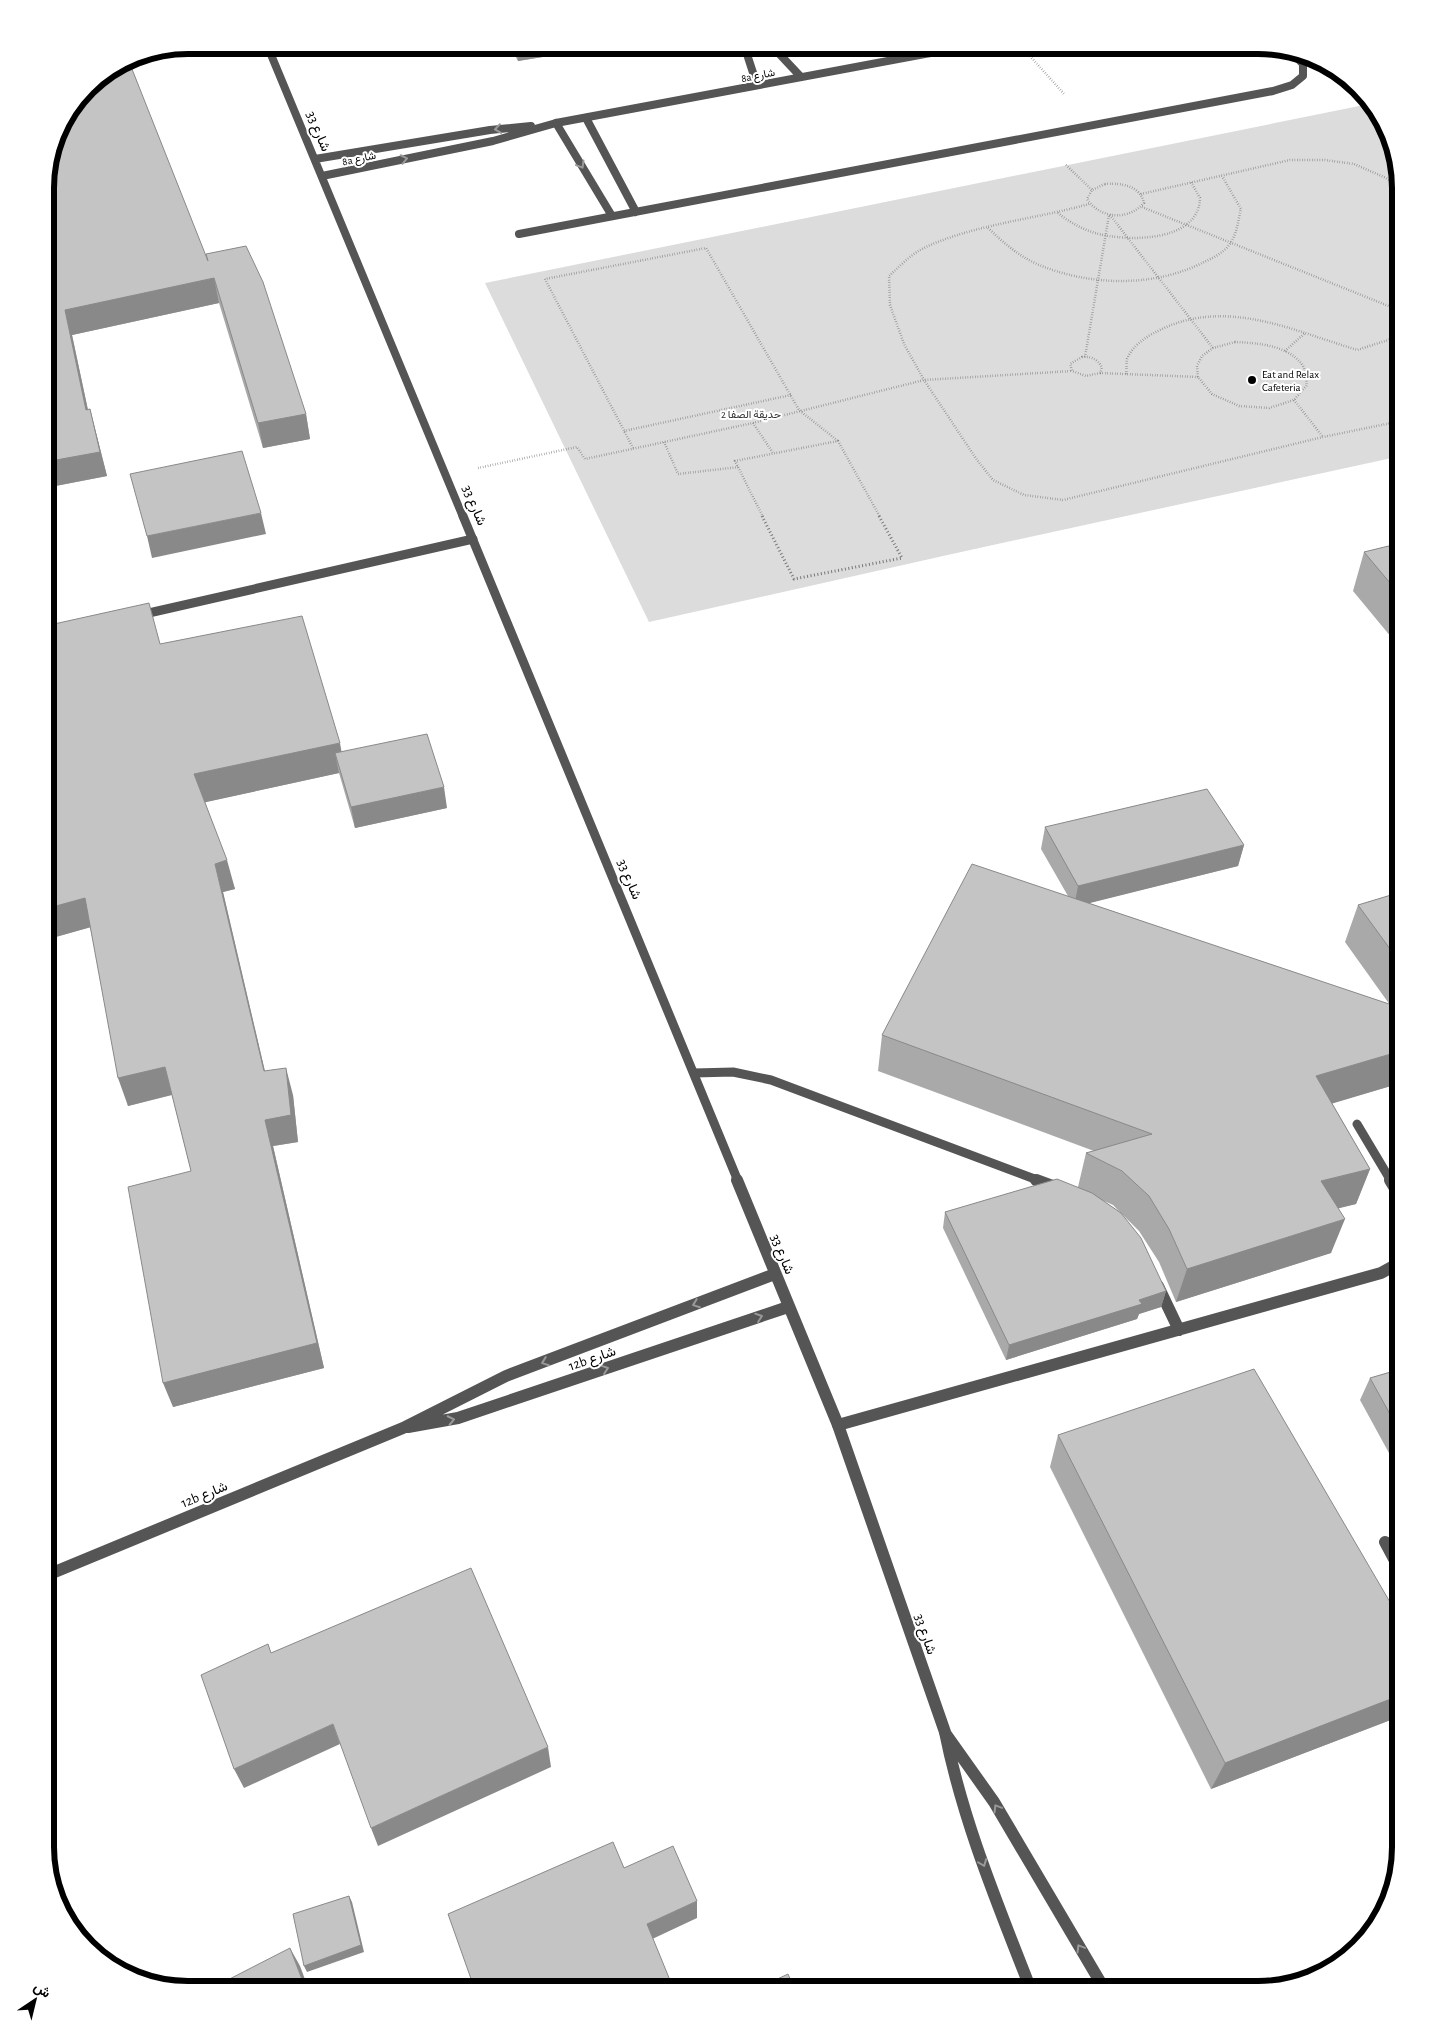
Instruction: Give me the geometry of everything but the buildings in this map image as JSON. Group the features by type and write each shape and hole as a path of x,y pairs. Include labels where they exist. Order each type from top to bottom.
{"street":[{"name":"شارع 33","path":"271,54 694,1073 788,1307 838,1425 945,1732 949,1758 964,1809 1028,1981"},
{"path":"746,54 758,85"},
{"path":"779,54 801,77"},
{"name":"8a شارع","path":"322,176 493,141 546,125 925,54"},
{"path":"519,234 1273,91 1292,85 1302,76 1303,64 1300,61"},
{"path":"586,118 636,212"},
{"path":"556,123 612,216"},
{"name":"8a شارع","path":"315,159 490,130 546,125"},
{"path":"131,617 473,540"},
{"path":"694,1073 720,1070 746,1073 771,1080 1065,1191"},
{"path":"1357,1124 1392,1183"},
{"path":"838,1425 1381,1273 1392,1267"},
{"path":"1152,1272 1179,1330"},
{"name":"12b شارع","path":"54,1572 402,1428 506,1376 775,1274"},
{"name":"12b شارع","path":"402,1428 458,1418 788,1307"},
{"path":"1385,1542 1392,1555"},
{"name":"شارع 33","path":"945,1732 994,1802 1100,1981"}],"path":[{"path":"1140,194 1290,160 1325,160 1354,164 1392,182"},
{"path":"987,227 1013,251 1051,269 1098,279 1128,280 1157,278 1202,265 1219,254 1231,242 1241,209 1222,176"},
{"path":"1058,213 1070,223 1105,236 1127,239 1161,236 1186,225 1198,211 1200,197 1192,182"},
{"path":"1105,184 1130,187 1144,198 1142,207 1129,214 1110,215 1101,212 1089,204 1087,199 1092,190 1105,184"},
{"path":"1089,204 1058,213 955,235 920,250 890,276 890,305 904,344 924,380 977,460 993,480 1024,495 1063,500 1323,437 1392,423"},
{"path":"1142,207 1392,307"},
{"path":"1085,356 1110,215"},
{"path":"1110,215 1213,348"},
{"path":"633,448 546,279 706,248 799,410 838,441 902,558 794,579 736,461 838,441"},
{"path":"1126,374 1127,359 1141,342 1161,328 1188,318 1249,317 1278,323 1357,350 1392,339"},
{"path":"1285,351 1305,333"},
{"path":"1235,342 1261,343 1285,351 1304,367 1307,385 1294,400 1269,408 1239,406 1212,394 1198,377 1197,366 1202,356 1213,348 1235,342"},
{"path":"1072,371 1071,361 1085,356 1099,361 1102,367 1100,373"},
{"path":"446,474 577,448 585,459 753,423 924,380 1072,371 1086,376 1100,373 1198,377"},
{"path":"624,431 791,395"},
{"path":"1294,400 1323,437"},
{"path":"753,423 773,453"},
{"path":"664,442 678,474 739,467"}],"green space":[{"name":"حديقة الصفا 2","path":"1364,105 1382,136 1391,170 1392,458 649,622 485,283"}],"place":[{"name":"Eat and Relax Cafeteria","path":"1252,380"}]}
